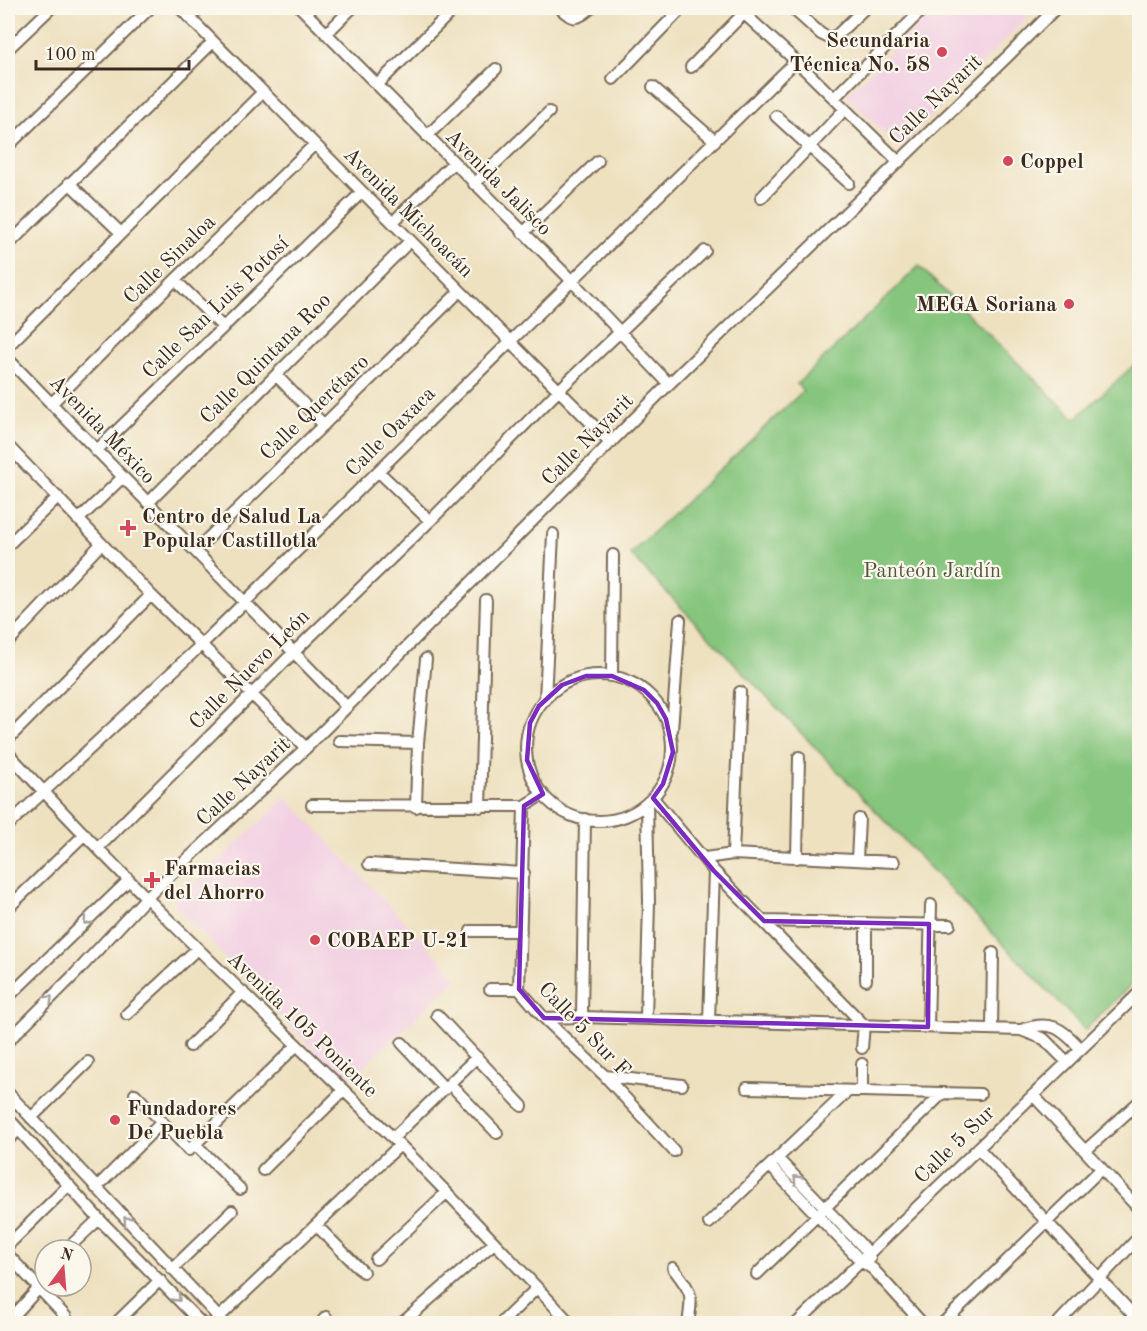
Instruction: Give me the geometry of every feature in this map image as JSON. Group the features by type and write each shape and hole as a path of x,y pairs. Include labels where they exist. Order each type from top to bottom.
{"street":[{"path":"8,49 51,8"},
{"path":"9,141 150,8"},
{"name":"Avenida Michoacán","path":"180,8 611,443"},
{"path":"190,17 200,8"},
{"name":"Avenida Jalisco","path":"301,8 572,281 669,384"},
{"path":"326,34 352,8"},
{"path":"377,85 455,8"},
{"path":"560,8 569,17 580,17 591,8"},
{"path":"613,79 682,8"},
{"path":"792,8 820,34 830,38 837,35 865,8"},
{"path":"834,98 924,8"},
{"name":"Calle Nayarit","path":"8,1041 146,898 306,748 669,384 1056,8"},
{"path":"690,67 741,10 899,162"},
{"path":"8,245 213,42"},
{"name":"Calle Oaxaca","path":"8,825 201,645 796,61"},
{"path":"427,136 496,69"},
{"path":"653,87 715,141"},
{"path":"8,346 263,92"},
{"path":"761,198 845,109"},
{"path":"474,184 549,112"},
{"path":"776,116 849,183"},
{"name":"Calle Sinaloa","path":"51,404 315,144"},
{"path":"523,233 598,161"},
{"path":"393,222 453,163"},
{"path":"69,183 121,233"},
{"name":"Calle San Luis Potosí","path":"96,450 362,192"},
{"name":"Calle Quintana Roo","path":"148,503 410,241"},
{"name":"Calle Nuevo León","path":"98,848 294,652 430,521 559,390 705,251"},
{"path":"175,280 223,327"},
{"name":"Calle Querétaro","path":"195,551 460,291"},
{"name":"Avenida México","path":"8,359 347,707"},
{"path":"276,375 324,425"},
{"path":"8,446 151,595 306,748"},
{"path":"378,471 430,521"},
{"path":"78,520 123,477"},
{"path":"8,545 58,496"},
{"path":"545,700 553,534"},
{"path":"8,642 101,544"},
{"path":"612,676 613,555"},
{"path":"8,739 151,595"},
{"path":"480,807 486,600"},
{"path":"672,736 666,718 657,703 644,690 629,681 599,675 562,685 545,700 530,723 526,741 527,760 533,778 543,794 561,810 585,819 598,821 618,818 637,811 650,800 663,784 670,769 673,752 672,736 680,620"},
{"path":"416,807 418,743 426,659"},
{"path":"733,854 740,692"},
{"path":"339,741 418,743"},
{"name":"Avenida 105 Poniente","path":"8,753 146,898 396,1142 571,1323"},
{"path":"796,858 799,757"},
{"path":"312,805 524,806 543,794"},
{"path":"650,800 705,858 714,871 864,1025 862,1048"},
{"path":"646,1019 650,800"},
{"name":"Calle 5 Sur F","path":"524,806 524,873 519,989 544,1018 605,1076 674,1151"},
{"path":"582,1017 585,819"},
{"path":"857,860 859,819"},
{"path":"8,908 85,834"},
{"path":"705,858 733,854 894,862"},
{"path":"369,864 524,873"},
{"path":"709,1021 714,871"},
{"path":"8,996 129,880"},
{"path":"928,1027 931,905"},
{"path":"764,921 950,925"},
{"path":"866,923 866,980"},
{"path":"471,931 521,931"},
{"path":"127,1014 197,949"},
{"path":"992,1029 993,953"},
{"path":"490,989 519,989"},
{"path":"190,1046 243,992"},
{"name":"Calle 5 Sur","path":"796,1323 1140,992"},
{"path":"437,1015 522,1106"},
{"path":"544,1018 582,1017 1021,1030 1044,1039 1067,1062"},
{"path":"1021,1030 1032,1026 1055,1026 1063,1030 1081,1049"},
{"path":"402,1043 497,1132"},
{"path":"193,1147 297,1045"},
{"path":"8,1094 219,1321 316,1225 477,1057"},
{"path":"30,1118 88,1062"},
{"path":"862,1064 862,1091"},
{"path":"605,1076 682,1085"},
{"path":"747,1088 980,1094"},
{"path":"709,1222 848,1090"},
{"path":"263,1170 343,1091"},
{"path":"757,1274 943,1093"},
{"path":"135,1094 162,1122 240,1189"},
{"path":"1033,1095 1140,1210"},
{"path":"1085,1151 1140,1101"},
{"path":"8,1118 99,1219 202,1323"},
{"path":"96,1188 162,1122"},
{"path":"8,1140 18,1130"},
{"path":"42,1155 55,1144"},
{"path":"978,1148 1140,1322"},
{"path":"774,1162 865,1257 922,1323"},
{"path":"942,1323 1101,1169"},
{"path":"8,1245 69,1185"},
{"path":"376,1259 446,1193"},
{"path":"172,1269 232,1210"},
{"path":"79,1238 99,1219"},
{"path":"316,1225 363,1272"},
{"path":"1057,1323 1140,1236"},
{"path":"135,1255 148,1243"},
{"path":"401,1323 494,1243"},
{"path":"8,1255 33,1280"},
{"path":"673,1268 691,1291 692,1300 688,1323"},
{"path":"115,1323 160,1281"},
{"path":"500,1323 537,1288"},
{"path":"8,1322 33,1296"},
{"path":"50,1298 66,1317"}],"highlighted area":[{"path":"586,676 612,676 644,690 657,703 666,719 673,752 663,784 653,798 714,871 764,921 929,924 928,1027 544,1018 519,989 524,806 543,794 527,760 530,723 539,706 562,685"}],"shaded area":[{"name":"Secundaria Técnica No. 58","path":"934,8 1036,8 900,148 846,96"},
{"name":"COBAEP U-21","path":"286,797 458,978 345,1084 173,903"}],"green space":[{"name":"Panteón Jardín","path":"919,266 1075,419 1134,365 1139,371 1139,977 1085,1030 630,554 803,391 797,384"}],"place":[{"name":"Secundaria Técnica No. 58","path":"942,52"},
{"name":"Coppel","path":"1008,161"},
{"name":"MEGA Soriana","path":"1069,304"},
{"name":"Centro de Salud La Popular Castillotla","path":"128,528"},
{"name":"Farmacias del Ahorro","path":"152,880"},
{"name":"COBAEP U-21","path":"315,940"},
{"name":"Fundadores De Puebla","path":"115,1120"}]}
